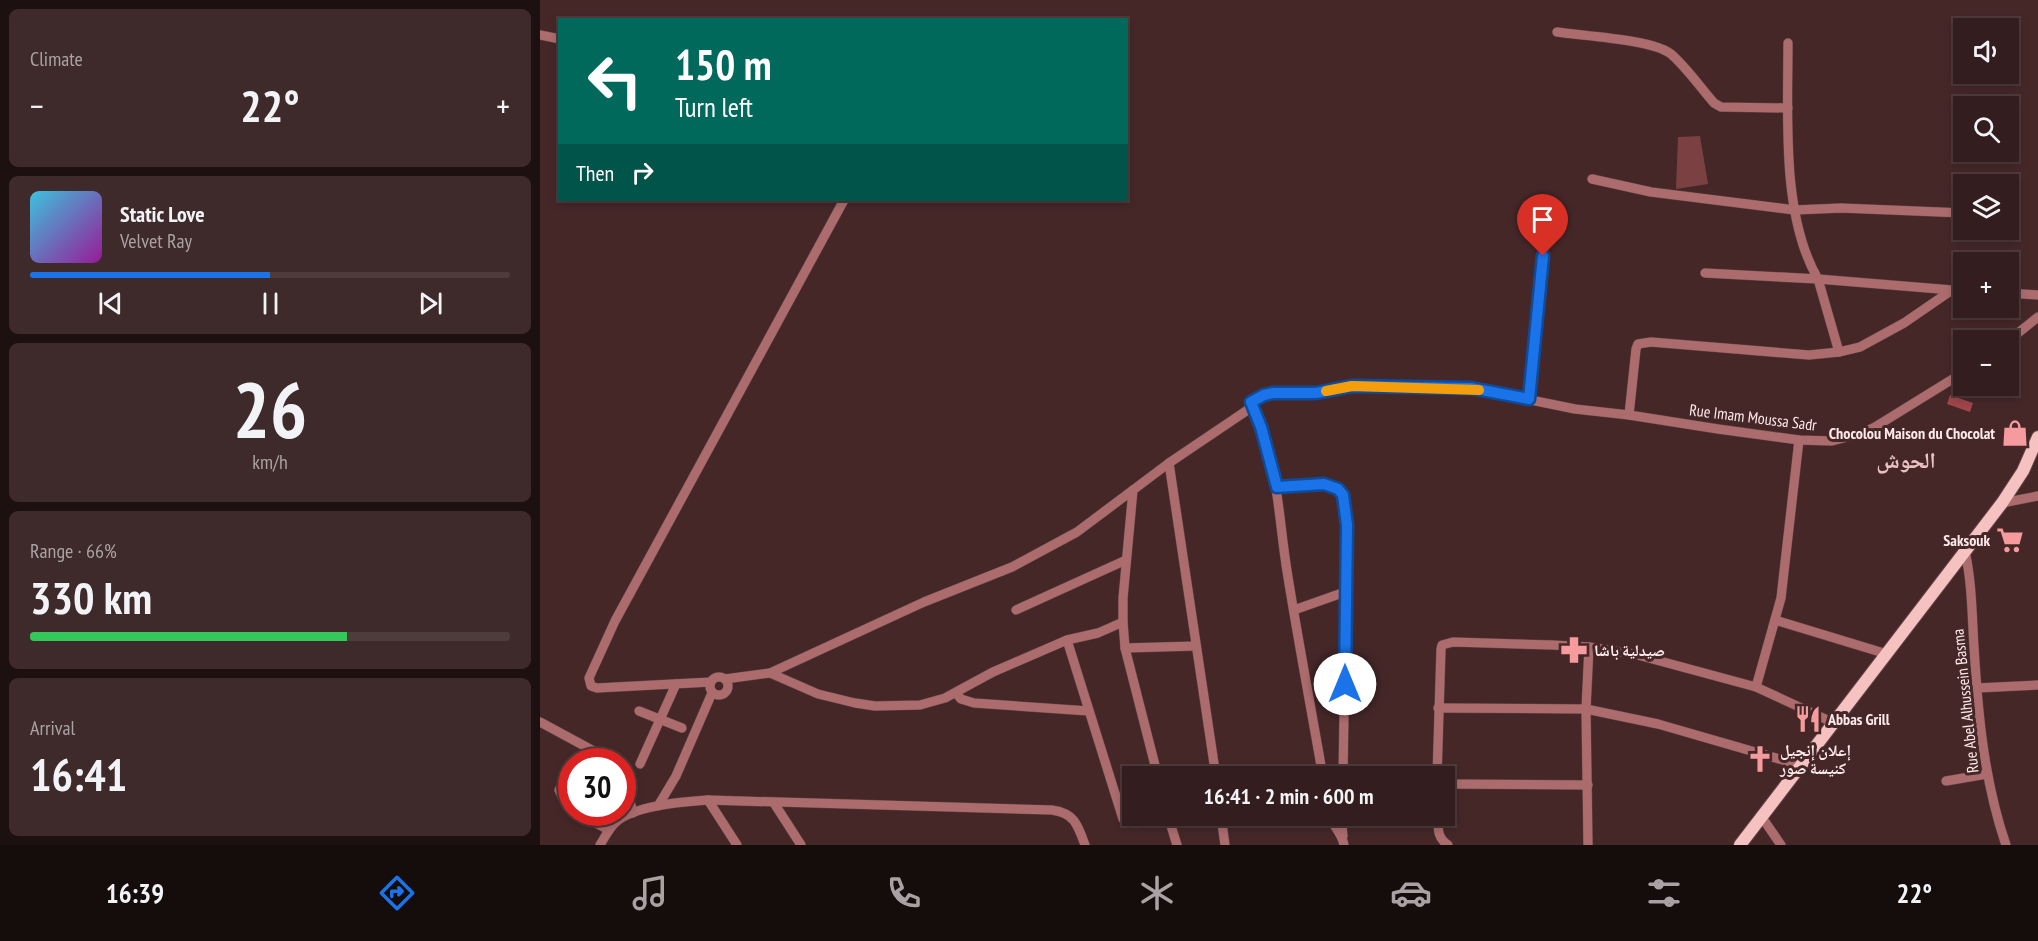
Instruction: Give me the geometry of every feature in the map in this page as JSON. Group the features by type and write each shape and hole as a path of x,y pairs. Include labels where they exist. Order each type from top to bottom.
{"main road":[{"path":"1740,845 2002,503 2023,471 2038,437"}],"street":[{"path":"1557,32 1659,48 1671,55 1714,103 1721,107 1788,108"},
{"path":"540,35 558,39"},
{"path":"1788,44 1790,169 1795,210 1806,258 1818,279 1839,352"},
{"path":"1592,179 1651,192 1795,210 1841,208 1953,213"},
{"path":"753,676 721,696 712,688 676,684 597,688 591,686 589,678 615,621 843,201"},
{"path":"1529,399 1545,233"},
{"path":"1705,273 1953,290"},
{"path":"1629,415 1635,349 1643,342 1809,356 1839,352 1860,347 1904,323 1953,290"},
{"path":"2019,294 2038,295"},
{"path":"2019,332 2038,317"},
{"name":"Rue Imam Moussa Sadr","path":"725,679 770,673 924,602 1012,567 1077,532 1168,462 1252,407 1251,402 1264,395 1316,393 1352,386 1471,388 1575,409 1799,440 1832,441 1859,434 1893,417 1953,379"},
{"path":"1252,407 1261,427 1277,487 1287,569 1321,766"},
{"path":"1756,687 1785,574 1799,440"},
{"path":"1168,462 1214,766"},
{"path":"1277,487 1324,484 1338,489 1343,495 1347,525 1343,766"},
{"path":"1133,490 1126,560 1123,622 1125,648 1155,766"},
{"path":"2002,503 2038,496"},
{"name":"Rue Abel Alhussein Basma","path":"1965,551 1971,592 1980,728 1987,774 2006,845"},
{"path":"1016,610 1126,560"},
{"path":"1294,610 1345,592"},
{"path":"1775,620 1887,654"},
{"path":"770,673 818,694 855,704 920,705 945,698 993,672 1067,640 1098,633 1123,622"},
{"path":"1067,640 1122,816"},
{"path":"1437,766 1441,649 1446,643 1489,642 1589,647 1634,654 1756,687 1834,723"},
{"path":"1125,648 1196,646"},
{"path":"1588,845 1586,709 1589,647"},
{"path":"658,806 676,776 716,678 725,679 728,690"},
{"path":"640,764 676,684"},
{"path":"1977,688 2038,685"},
{"path":"956,693 961,699 974,703 1089,711"},
{"path":"1438,708 1586,709 1658,724 1800,765"},
{"path":"639,711 682,728"},
{"path":"540,722 588,748"},
{"path":"1946,781 1987,774"},
{"path":"1455,784 1588,785"},
{"path":"708,801 737,845"},
{"path":"636,812 658,806 708,801 1052,810 1067,814 1072,818 1085,845"},
{"path":"774,803 801,845"},
{"path":"1761,816 1781,845"},
{"path":"592,826 612,845"},
{"path":"1170,826 1177,845"},
{"path":"1222,826 1225,845"},
{"path":"1334,826 1343,841"},
{"path":"1342,826 1343,841"},
{"path":"1439,826 1439,835 1448,845"}],"shaded area":[{"path":"1700,136 1708,184 1676,189 1678,137"},
{"path":"1950,395 1973,403 1970,412 1947,404"}],"slow traffic":[{"path":"1326,391 1352,386 1479,390"}],"place":[{"name":"Chocolou Maison du Chocolat","path":"2015,433"},
{"name":"Saksouk","path":"2010,540"},
{"name":"صيدلية باشا","path":"1574,650"},
{"name":"Abbas Grill","path":"1808,719"},
{"name":"إعلان إنجيل كنيسة صور","path":"1760,759"}],"district":[{"name":"الحوش","path":"1906,460"}],"route":[{"path":"1345,684 1347,525 1343,495 1338,489 1324,484 1277,487 1261,427 1251,402 1273,393 1316,393 1352,386 1471,388 1529,399 1543,256"}]}
